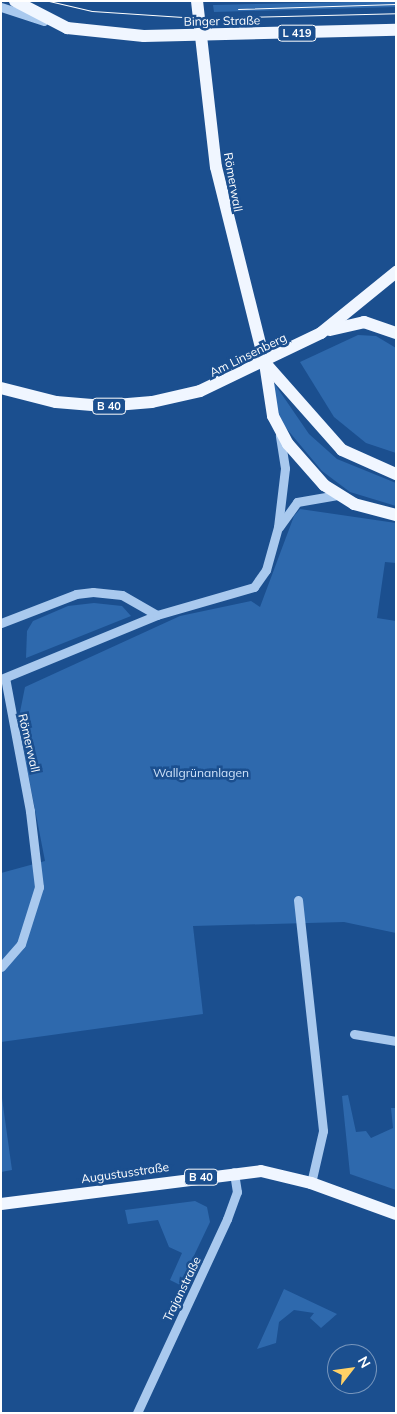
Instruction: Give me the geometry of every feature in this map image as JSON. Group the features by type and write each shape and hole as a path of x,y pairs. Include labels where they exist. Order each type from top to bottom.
{"main road":[{"name":"L 419","path":"14,1 50,23"},
{"name":"Römerwall","path":"197,1 199,35 220,190 265,362 268,397 280,432 312,473 337,495 396,515"},
{"name":"Binger Straße","path":"50,23 144,36 396,30"},
{"name":"Am Linsenberg","path":"1,388 56,402 128,405 216,386 321,333 396,272"},
{"name":"B 40","path":"321,333 364,322 396,333"},
{"name":"Römerwall","path":"265,362 342,450 396,474"},
{"name":"Augustusstraße","path":"1,1204 234,1172 261,1171 311,1183 396,1214"}],"street":[{"path":"1,7 50,23"},
{"name":"Römerwall","path":"1,967 21,944 39,887 30,811 3,678 156,615 254,587 266,570 278,527 285,468 280,432"},
{"name":"Römerwall","path":"278,527 297,502 337,495"},
{"path":"1,623 92,592 122,595 156,615"},
{"path":"298,900 323,1131 311,1183"},
{"path":"354,1034 396,1041"},
{"name":"Trajanstraße","path":"137,1413 209,1264 236,1196 234,1172"}],"green space":[{"path":"396,1 396,7 214,12 213,5"},
{"path":"358,335 376,336 396,348 396,453 366,443 334,417 300,362"},
{"path":"268,382 274,383 309,434 337,459 396,483 396,506 350,492 322,471 281,422"},
{"name":"Wallgrünanlagen","path":"300,509 396,523 396,563 385,562 377,618 396,621 396,933 344,922 193,926 203,1014 1,1042 1,873 45,861 18,722 25,687 180,616 251,601 260,607 294,516"},
{"path":"94,603 122,606 131,616 26,658 27,631 33,621 68,606"},
{"path":"1,1091 12,1170 1,1172"},
{"path":"348,1095 356,1132 366,1131 371,1138 393,1128 391,1108 396,1108 396,1190 350,1174 342,1096"},
{"path":"195,1201 207,1207 210,1222 180,1285 170,1280 182,1253 169,1247 158,1220 128,1224 125,1210"},
{"path":"284,1289 337,1314 321,1328 310,1318 314,1313 294,1310 279,1322 276,1343 257,1349"}],"tram line":[{"path":"49,1 92,11 198,18 396,13"},
{"path":"238,9 396,4"}]}
